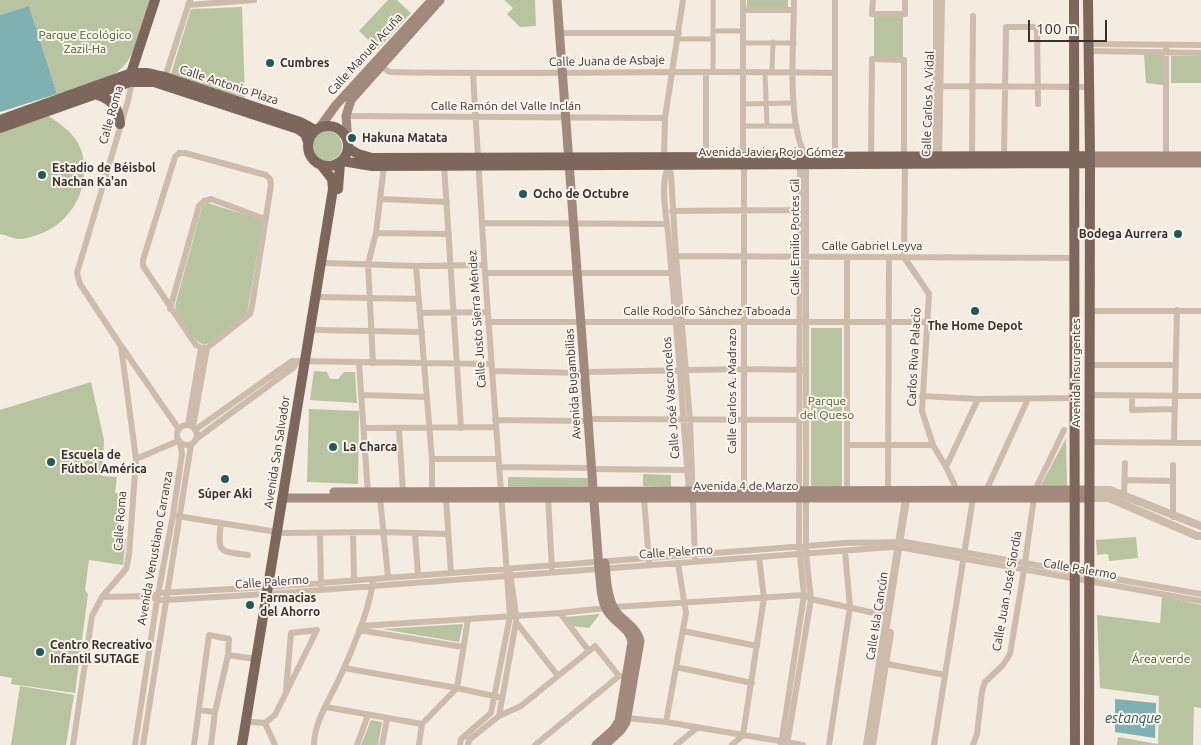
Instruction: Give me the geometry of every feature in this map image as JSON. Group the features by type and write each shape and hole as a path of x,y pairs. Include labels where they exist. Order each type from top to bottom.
{"main road":[{"path":"131,78 155,0"},
{"name":"Calle Manuel Acuña","path":"348,145 346,116 353,97 381,67 437,0"},
{"name":"Calle Manuel Acuña","path":"318,129 336,105 437,0"},
{"name":"Avenida Bugambilias","path":"557,0 565,73 602,565 610,600 610,615 632,638 632,646 623,676 626,718 621,730 605,745"},
{"name":"Avenida Bugambilias","path":"563,0 565,73"},
{"name":"Avenida Insurgentes","path":"1074,0 1075,745"},
{"name":"Avenida Insurgentes","path":"1088,0 1090,160 1088,311 1089,745"},
{"name":"Calle Antonio Plaza","path":"0,120 148,73 166,77 318,129"},
{"name":"Calle Antonio Plaza","path":"0,128 98,95 131,78 154,82 298,129 305,134 308,142"},
{"path":"98,95 108,98 116,108 120,115 120,124"},
{"path":"333,126 345,135 348,145 341,162 334,166 322,166 312,159 307,148 308,142 318,129 333,126"},
{"name":"Avenida Javier Rojo Gómez","path":"348,145 358,154 384,166 444,165 477,161"},
{"name":"Avenida Javier Rojo Gómez","path":"341,162 572,161 667,164 871,156 904,160"},
{"name":"Avenida Javier Rojo Gómez","path":"938,159 1004,156 1074,160"},
{"name":"Avenida Javier Rojo Gómez","path":"1090,160 1201,156"},
{"name":"Avenida Javier Rojo Gómez","path":"667,164 706,157 743,161"},
{"name":"Avenida Javier Rojo Gómez","path":"803,159 1090,160 1201,163"},
{"name":"Avenida San Salvador","path":"304,362 315,330 341,162"},
{"name":"Avenida San Salvador","path":"248,745 304,362 334,185 329,174 322,166"},
{"path":"1074,403 1089,408"},
{"name":"Avenida 4 de Marzo","path":"847,494 888,491 910,494"},
{"name":"Avenida 4 de Marzo","path":"286,495 368,495 432,492 548,498 597,495 644,498 804,494 1089,494"},
{"name":"Avenida 4 de Marzo","path":"959,494 973,498 985,494"},
{"name":"Avenida 4 de Marzo","path":"368,495 380,498 446,498 501,495 692,497"},
{"name":"Avenida San Salvador","path":"242,745 256,659 271,590"},
{"name":"Avenida Bugambilias","path":"596,745 617,726 625,706 640,641 635,630 610,608"}],"street":[{"path":"166,77 189,3 254,0"},
{"name":"Calle José Vasconcelos","path":"679,321 671,273 673,256 667,224 664,179 667,164 666,118 683,0"},
{"path":"706,157 713,39 713,0"},
{"name":"Calle Carlos A. Madrazo","path":"743,0 744,495"},
{"path":"794,0 792,72 794,103 803,159"},
{"path":"835,0 835,157"},
{"path":"873,0 872,14 905,14 905,0"},
{"name":"Calle Carlos A. Vidal","path":"936,0 938,159"},
{"name":"Calle Carlos A. Vidal","path":"938,86 942,0"},
{"path":"743,10 794,10"},
{"path":"972,156 973,16"},
{"path":"1004,156 1006,27 1037,27 1038,104"},
{"path":"713,31 743,31"},
{"path":"565,33 678,36 713,39"},
{"path":"767,126 766,104 772,42"},
{"path":"743,43 794,43"},
{"path":"1165,44 1166,156"},
{"path":"1088,48 1165,44 1201,45"},
{"path":"1088,48 1166,53 1201,53"},
{"path":"871,156 872,59 904,60 904,256"},
{"name":"Calle Juana de Asbaje","path":"381,67 390,72 473,74 834,73"},
{"name":"Calle Justo Sierra Méndez","path":"473,74 474,117 498,463 514,617"},
{"name":"Calle Roma","path":"131,78 128,101 77,273 80,284 178,428"},
{"path":"938,86 1089,87"},
{"path":"743,104 794,103"},
{"name":"Calle Ramón del Valle Inclán","path":"346,116 666,118"},
{"path":"742,126 797,126"},
{"path":"196,439 192,427 204,348 250,314 271,185 270,179 266,175 179,153 175,157 143,266 196,345 204,348"},
{"name":"Calle Emilio Portes Gil","path":"803,159 800,210 803,257"},
{"name":"Calle Emilio Portes Gil","path":"803,159 803,554"},
{"name":"Calle José Vasconcelos","path":"667,164 671,175 673,256 687,420 696,562"},
{"path":"444,165 461,428"},
{"path":"373,363 368,264 376,233 384,166"},
{"path":"170,308 199,206 204,201 210,199 265,219"},
{"path":"381,199 446,202"},
{"path":"672,211 800,210"},
{"path":"482,224 667,224"},
{"path":"376,233 449,234"},
{"name":"Calle Gabriel Leyva","path":"673,256 1074,258"},
{"name":"Carlos Riva Palacio","path":"904,256 929,294 922,411 933,445 946,466 959,494"},
{"path":"847,257 847,494"},
{"path":"888,491 889,257"},
{"path":"326,263 416,266 484,265"},
{"path":"416,266 432,459 432,492"},
{"path":"485,273 671,273"},
{"path":"321,297 419,298"},
{"path":"1174,442 1177,310"},
{"path":"1088,311 1201,311"},
{"path":"420,313 487,312"},
{"name":"Calle Rodolfo Sánchez Taboada","path":"488,322 926,322"},
{"path":"315,330 422,332"},
{"name":"Calle Roma","path":"73,745 92,616 102,597 126,569 127,562 136,457 121,346"},
{"path":"178,441 178,428 183,425 192,427 292,361 458,364 587,372 744,369 803,370"},
{"path":"178,441 185,446 191,445 196,439 294,367 304,362"},
{"path":"359,363 368,495"},
{"path":"1089,365 1175,365"},
{"path":"362,395 427,397"},
{"path":"1089,395 1201,396"},
{"path":"922,396 1028,399 1074,403"},
{"path":"1132,396 1132,410 1174,409"},
{"path":"946,466 978,399"},
{"path":"985,494 1028,399"},
{"path":"364,428 461,428 495,423 591,420 804,420"},
{"name":"Calle José Vasconcelos","path":"687,420 687,470 692,497"},
{"path":"399,429 403,492"},
{"name":"Calle Juan José Siordia","path":"973,745 977,734 985,682 1003,665 1010,654 1035,494 1064,430"},
{"path":"136,457 178,441"},
{"name":"Avenida Venustiano Carranza","path":"143,745 167,597 182,454 178,441"},
{"path":"1089,442 1201,443"},
{"name":"Avenida Venustiano Carranza","path":"135,745 158,597 191,445"},
{"path":"846,445 933,445"},
{"path":"432,459 595,469 687,470"},
{"path":"1124,496 1126,464"},
{"path":"1173,465 1173,517"},
{"path":"1125,480 1173,480"},
{"name":"Avenida 4 de Marzo","path":"1089,494 1110,490 1173,517 1201,526"},
{"name":"Calle Isla Cancún","path":"872,745 910,494"},
{"name":"Avenida 4 de Marzo","path":"1089,494 1110,498 1197,536 1201,536"},
{"path":"380,498 388,577"},
{"path":"446,498 450,573"},
{"path":"548,498 552,569"},
{"path":"644,498 649,561"},
{"path":"934,745 973,498"},
{"path":"176,515 280,533 384,532 448,534"},
{"path":"221,523 218,542 224,552 248,555"},
{"path":"353,533 354,580"},
{"path":"320,534 321,586"},
{"path":"414,534 418,575"},
{"name":"Calle Palermo","path":"321,586 354,580 373,582 388,577 552,569 649,561 695,554 803,546 902,545 1074,576 1201,594"},
{"name":"Calle Palermo","path":"649,561 696,562 902,545"},
{"name":"Calle Isla Cancún","path":"867,745 883,663 888,616 902,545"},
{"path":"829,745 850,607 845,551"},
{"path":"785,744 804,595 803,554"},
{"path":"785,744 811,600 803,554"},
{"path":"732,745 744,735 752,683 764,598 759,557"},
{"path":"666,722 683,631 685,603 678,563"},
{"name":"Calle Palermo","path":"102,597 167,597 508,570"},
{"name":"Calle Palermo","path":"1089,578 1201,601"},
{"path":"314,745 314,736 360,628 373,582"},
{"path":"360,628 804,595 811,600 888,616"},
{"path":"560,613 589,651"},
{"path":"514,617 558,676"},
{"path":"460,745 461,739 491,713 514,617"},
{"path":"499,716 514,617"},
{"path":"419,745 422,724 457,688 468,619"},
{"path":"360,628 463,647"},
{"path":"252,722 265,723 275,715 317,630 291,633 285,694"},
{"path":"683,631 757,646"},
{"path":"194,745 209,635 229,639 228,655 215,712 211,745"},
{"path":"468,745 469,740 499,716 521,706 595,646 623,676 535,745"},
{"path":"228,655 256,659"},
{"path":"883,663 945,675"},
{"path":"676,667 752,683"},
{"path":"344,668 502,698"},
{"path":"326,707 422,724"},
{"path":"199,710 215,712"},
{"path":"357,745 368,715"},
{"path":"626,718 666,722 785,744 803,745"},
{"path":"382,745 387,719"},
{"path":"265,723 275,745"},
{"path":"676,745 697,728"}],"green space":[{"name":"Parque Ecológico Zazil-Ha","path":"0,0 150,0 135,46 124,66 107,78 57,94 29,6 0,15"},
{"path":"388,0 397,0 411,13 378,49 359,31"},
{"path":"504,0 535,0 536,26 520,27 507,14 513,8"},
{"path":"747,0 788,0 788,8 747,8"},
{"path":"242,7 245,98 171,74 191,9"},
{"path":"903,16 903,57 874,57 874,17"},
{"path":"1144,54 1164,55 1164,85 1146,83"},
{"path":"1171,56 1201,56 1201,83 1171,83"},
{"name":"Estadio de Béisbol Nachan Ka'an","path":"47,115 68,131 78,143 83,157 84,171 83,185 78,198 71,211 62,221 35,236 16,239 0,234 0,130"},
{"path":"327,131 338,135 342,146 338,157 327,161 316,157 312,146 316,135"},
{"path":"207,203 263,220 247,314 204,345 195,339 179,316 175,306 202,207"},
{"name":"Parque del Queso","path":"811,328 842,328 842,489 811,487"},
{"path":"314,371 327,372 330,379 338,379 344,372 355,372 357,403 310,400"},
{"name":"Escuela de Fútbol América","path":"91,382 104,440 102,476 117,477 115,493 126,494 122,538 126,539 123,565 89,560 85,590 88,594 75,693 11,684 12,678 0,676 0,410"},
{"name":"La Charca","path":"309,409 359,411 358,484 307,482"},
{"path":"1066,438 1067,487 1040,487"},
{"path":"643,474 671,475 671,487 643,486"},
{"path":"508,477 589,478 590,490 508,490"},
{"path":"1136,537 1138,558 1109,561 1108,554 1097,555 1096,540"},
{"name":"Área verde","path":"1162,596 1201,605 1201,708 1194,707 1193,745 1117,745 1118,737 1158,744 1159,696 1100,688 1097,615 1160,623"},
{"path":"600,614 589,628 573,626 565,617"},
{"path":"463,624 459,642 382,629"},
{"path":"20,686 74,695 66,745 11,745"},
{"path":"371,720 382,722 378,745 361,745"}],"water":[{"path":"29,6 57,94 0,112 0,15"},
{"name":"estanque","path":"1115,699 1156,703 1155,738 1115,732"}],"place":[{"name":"Cumbres","path":"270,63"},
{"name":"Hakuna Matata","path":"352,138"},
{"name":"Estadio de Béisbol Nachan Ka'an","path":"42,175"},
{"name":"Ocho de Octubre","path":"523,194"},
{"name":"Bodega Aurrera","path":"1178,234"},
{"name":"The Home Depot","path":"975,311"},
{"name":"La Charca","path":"333,447"},
{"name":"Escuela de Fútbol América","path":"51,462"},
{"name":"Súper Aki","path":"225,479"},
{"name":"Farmacias del Ahorro","path":"250,605"},
{"name":"Centro Recreativo Infantil SUTAGE","path":"40,652"}]}
